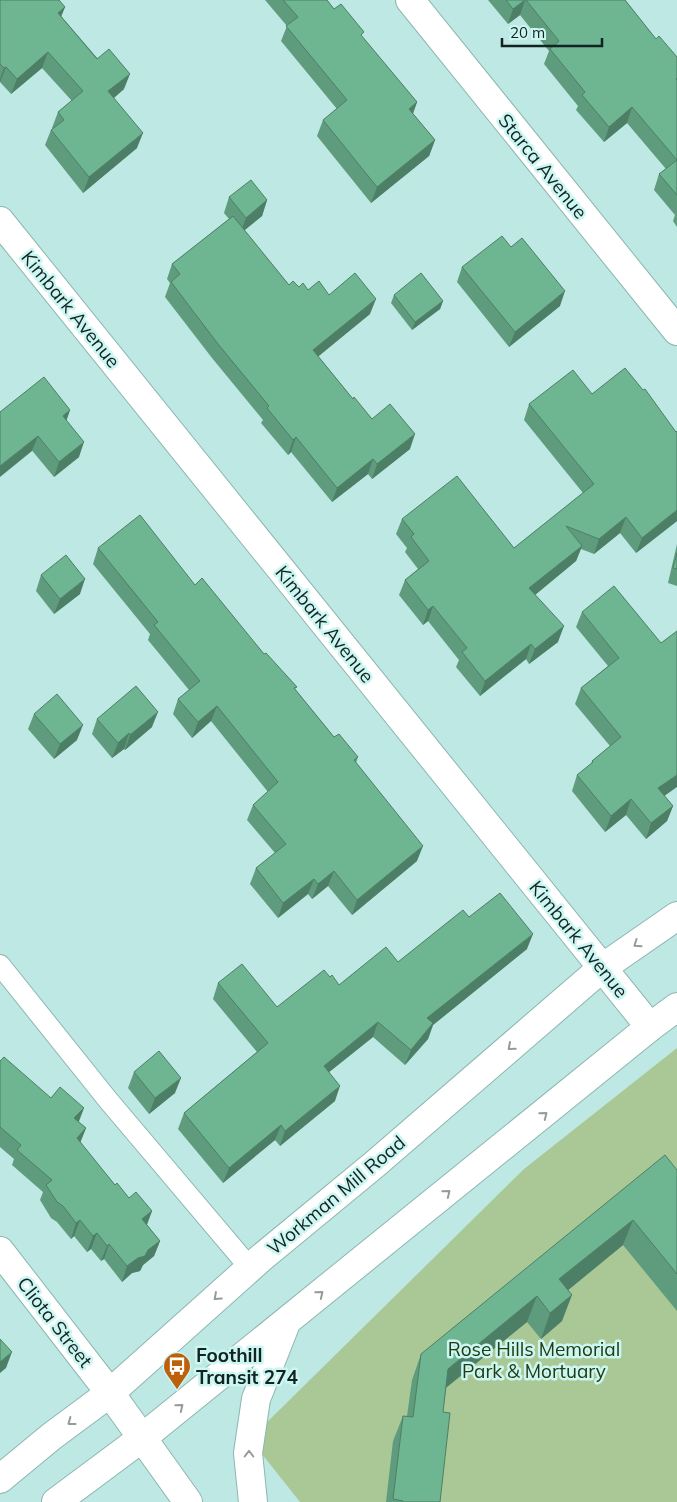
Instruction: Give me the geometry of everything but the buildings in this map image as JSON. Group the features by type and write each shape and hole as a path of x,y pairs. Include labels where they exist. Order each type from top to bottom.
{"main road":[{"name":"Starca Avenue","path":"410,0 677,332"},
{"name":"Kimbark Avenue","path":"0,221 650,1027"},
{"name":"Workman Mill Road","path":"0,1479 52,1436 110,1393 250,1268 382,1158 602,968 677,916"},
{"path":"56,1502 142,1438 677,1007"},
{"name":"Cliota Street","path":"0,1251 110,1393 188,1502"},
{"path":"253,1502 248,1453 256,1399 287,1320"}],"lane":[{"path":"0,965 108,1100 250,1268"}],"green space":[{"name":"Rose Hills Memorial Park & Mortuary","path":"677,1048 677,1502 300,1502 250,1439 524,1169"}],"place":[{"name":"Foothill Transit 274","path":"177,1390"}]}
